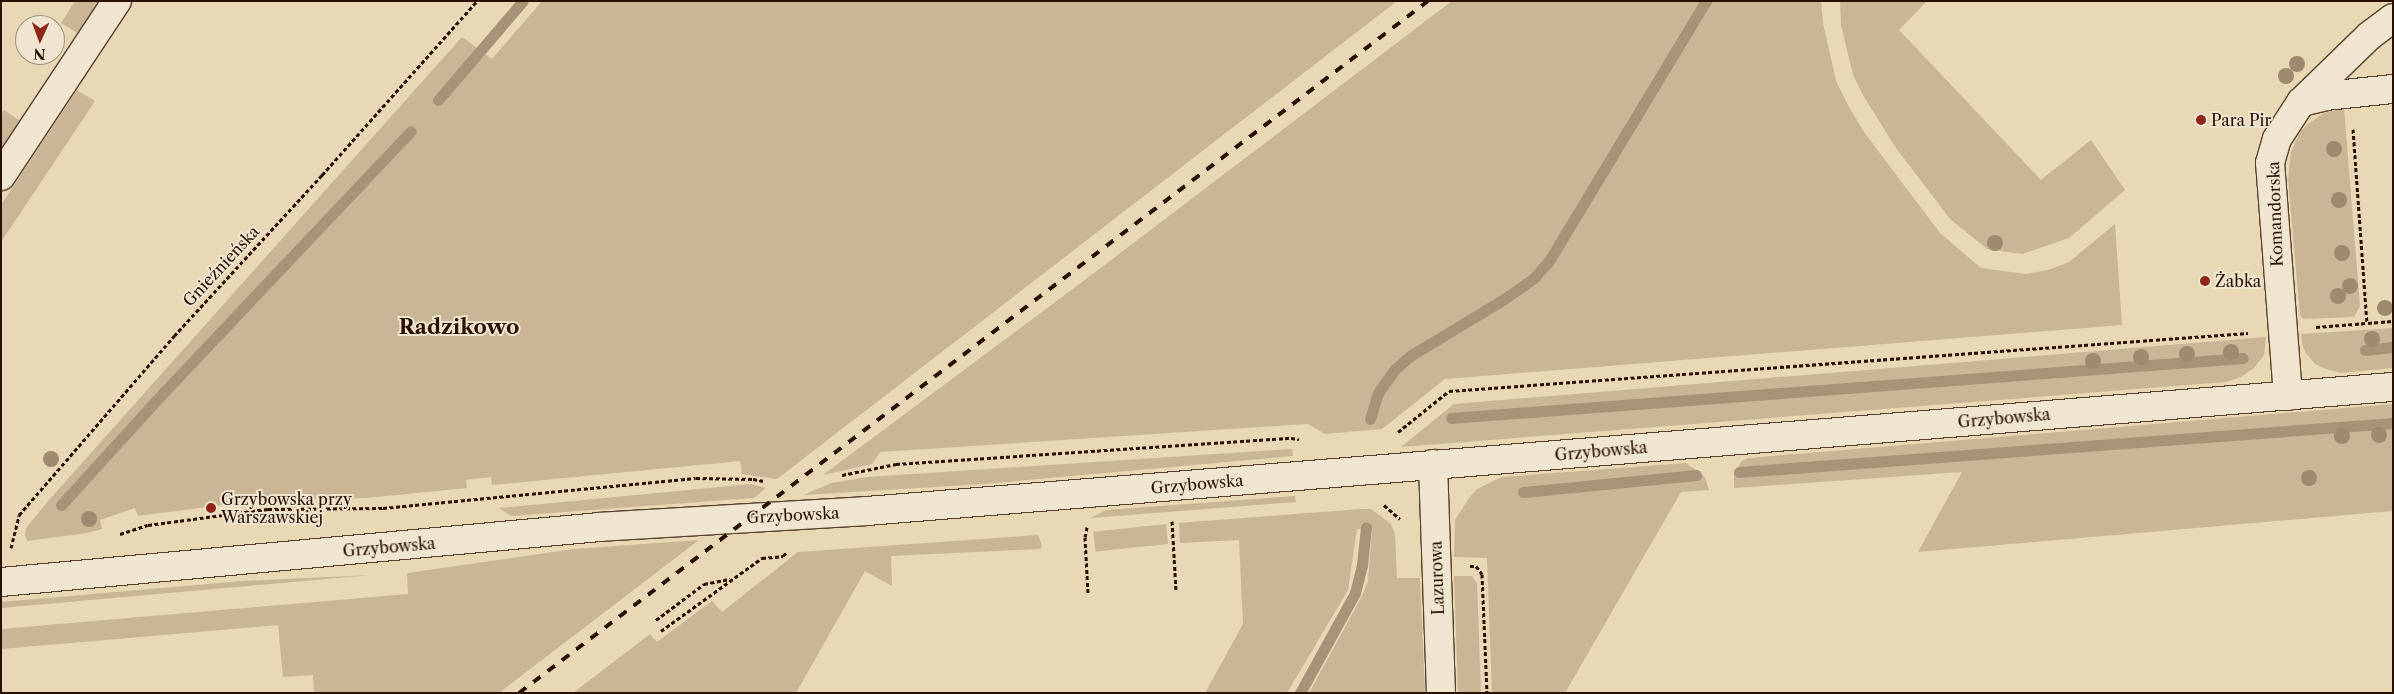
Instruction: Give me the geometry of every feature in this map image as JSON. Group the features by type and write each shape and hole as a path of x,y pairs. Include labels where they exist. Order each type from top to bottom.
{"street":[{"path":"1,176 117,1"},
{"name":"Komandorska","path":"2288,396 2270,164 2277,139 2301,102 2370,36 2393,18"},
{"path":"2301,102 2350,93 2393,89"},
{"name":"Grzybowska","path":"1,582 599,527 867,511 2393,387"},
{"name":"Lazurowa","path":"1432,464 1441,693"}],"path":[{"name":"Gnieźnieńska","path":"11,552 19,515 174,336 322,176 477,1"},
{"path":"2350,93 2367,322"},
{"path":"1392,437 1449,391 2393,321"},
{"path":"852,474 896,464 1291,438 1301,440"},
{"path":"114,536 148,525 268,510 383,508 696,478 731,479"},
{"path":"1377,501 1389,507 1403,526"},
{"path":"1172,518 1176,590"},
{"path":"1084,525 1092,524 1088,526 1085,537 1088,594"},
{"path":"661,631 762,558 782,556 788,551"},
{"path":"1461,566 1476,566 1482,574 1486,693"},
{"path":"656,620 704,584 732,579"}],"shaded area":[{"path":"75,1 99,1 78,33 65,25 65,17"},
{"path":"542,1 1397,1 777,479 742,474 740,461 492,485 491,477 466,480 467,488 366,498 260,500 138,516 135,508 100,520 102,529 87,533 27,541 25,535 26,528 49,500 462,37 492,59"},
{"path":"1452,1 1821,1 1823,23 1836,81 1849,107 1864,132 1940,233 1981,268 2026,274 2048,270 2069,262 2115,224 2122,325 1445,379 1382,429 1325,434 1308,424 880,452 872,464 823,475 1098,270"},
{"path":"1840,1 1927,1 1899,30 2041,180 2091,140 2125,190 2069,238 2022,254 1987,249 1950,219 1896,148 1864,97 1853,75 1841,25"},
{"path":"77,90 95,101 1,242 1,205"},
{"path":"2344,108 2360,306 2354,317 2303,319 2300,315 2288,179 2291,152 2300,132 2308,124 2324,113"},
{"path":"4,110 20,121 1,149 1,114"},
{"path":"2393,328 2393,368 2341,373 2326,369 2315,364 2305,352 2302,343 2301,334"},
{"path":"2266,337 2264,355 2254,368 2241,377 2226,382 1401,447 1454,404"},
{"path":"2393,404 2393,511 1918,552 1962,472 1734,488 1734,473 1742,461 1748,458"},
{"path":"1292,449 1293,456 984,484 804,495 831,483 867,477"},
{"path":"1686,463 1705,477 1709,490 1681,492 1565,693 1492,693 1487,558 1454,557 1455,520 1469,498 1477,489 1502,477"},
{"path":"751,484 766,488 754,498 511,516 499,508"},
{"path":"1295,496 1296,502 1091,518 1106,510"},
{"path":"1371,509 1391,524 1395,534 1397,578 1420,578 1425,693 1309,693 1362,596 1368,581 1372,529 1357,529 1348,590 1287,693 1205,693 1243,624 1239,540 1180,543 1179,523"},
{"path":"1166,524 1168,544 1095,552 1093,532"},
{"path":"1038,535 1042,546 1040,549 891,556 892,586 865,571 796,693 573,693 650,634 657,642 712,601 722,612 798,552"},
{"path":"699,540 499,693 314,693 313,675 283,677 278,625 1,649 1,629 408,594 407,573 574,549"},
{"path":"371,575 1,608 1,602 242,581"},
{"path":"1454,576 1472,576 1477,583 1481,693 1458,693"}],"waterway":[{"path":"438,100 523,1"},
{"path":"1370,419 1378,393 1394,370 1410,356 1504,299 1534,278 1549,261 1706,1"},
{"path":"61,505 164,392 411,131"},
{"path":"2365,350 2393,347"},
{"path":"1451,418 2243,358"},
{"path":"1739,472 2393,423"},
{"path":"1523,492 1696,475"},
{"path":"1300,693 1355,593 1362,565 1366,527"}],"railway":[{"path":"519,693 1428,1"}],"place":[{"name":"Para Pir","path":"2201,120"},
{"name":"Żabka","path":"2205,281"},
{"name":"Grzybowska przy Warszawskiej","path":"211,508"}],"district":[{"name":"Radzikowo","path":"459,327"}]}
